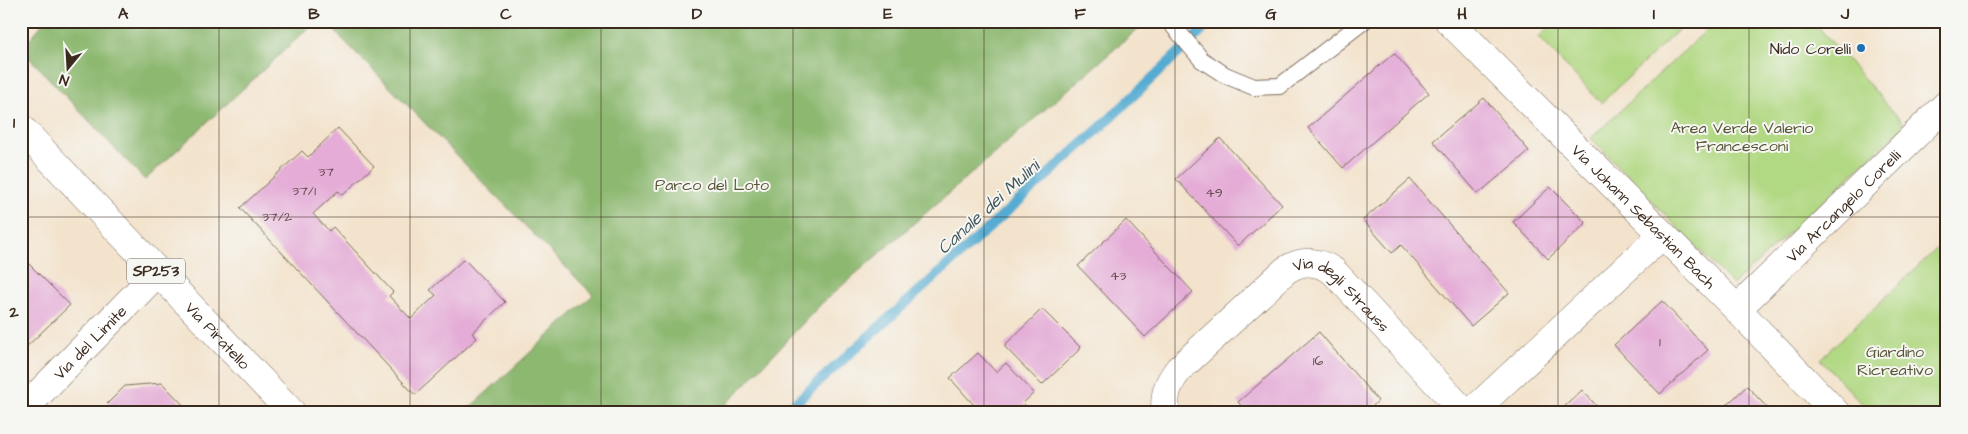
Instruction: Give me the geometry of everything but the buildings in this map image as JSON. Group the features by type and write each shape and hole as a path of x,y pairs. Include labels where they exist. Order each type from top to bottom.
{"street":[{"name":"Via Johann Sebastian Bach","path":"1449,21 1738,309 1836,413"},
{"name":"Via Arcangelo Corelli","path":"1738,309 1947,104"},
{"name":"Via Piratello","path":"21,128 292,413"},
{"path":"1471,413 1662,235"},
{"name":"Via degli Strauss","path":"1166,413 1167,389 1179,369 1286,270 1303,262 1323,265 1333,271 1465,413"},
{"name":"Via del Limite","path":"21,412 158,272"}],"lane":[{"path":"1169,21 1202,60 1225,75 1254,87 1280,86 1364,21"}],"green space":[{"path":"45,21 316,21 145,180 21,49"},
{"name":"Parco del Loto","path":"325,21 1147,21 822,303 718,413 464,413 593,295"},
{"path":"1555,21 1688,21 1601,103 1539,37"},
{"name":"Area Verde Valerio Francesconi","path":"1716,21 1813,21 1905,125 1733,285 1591,138"},
{"name":"Giardino Ricreativo","path":"1947,239 1947,413 1871,413 1820,359"}],"waterway":[{"name":"Canale dei Mulini","path":"784,413 1103,125 1212,21"}],"place":[{"name":"Nido Corelli","path":"1861,48"}]}
